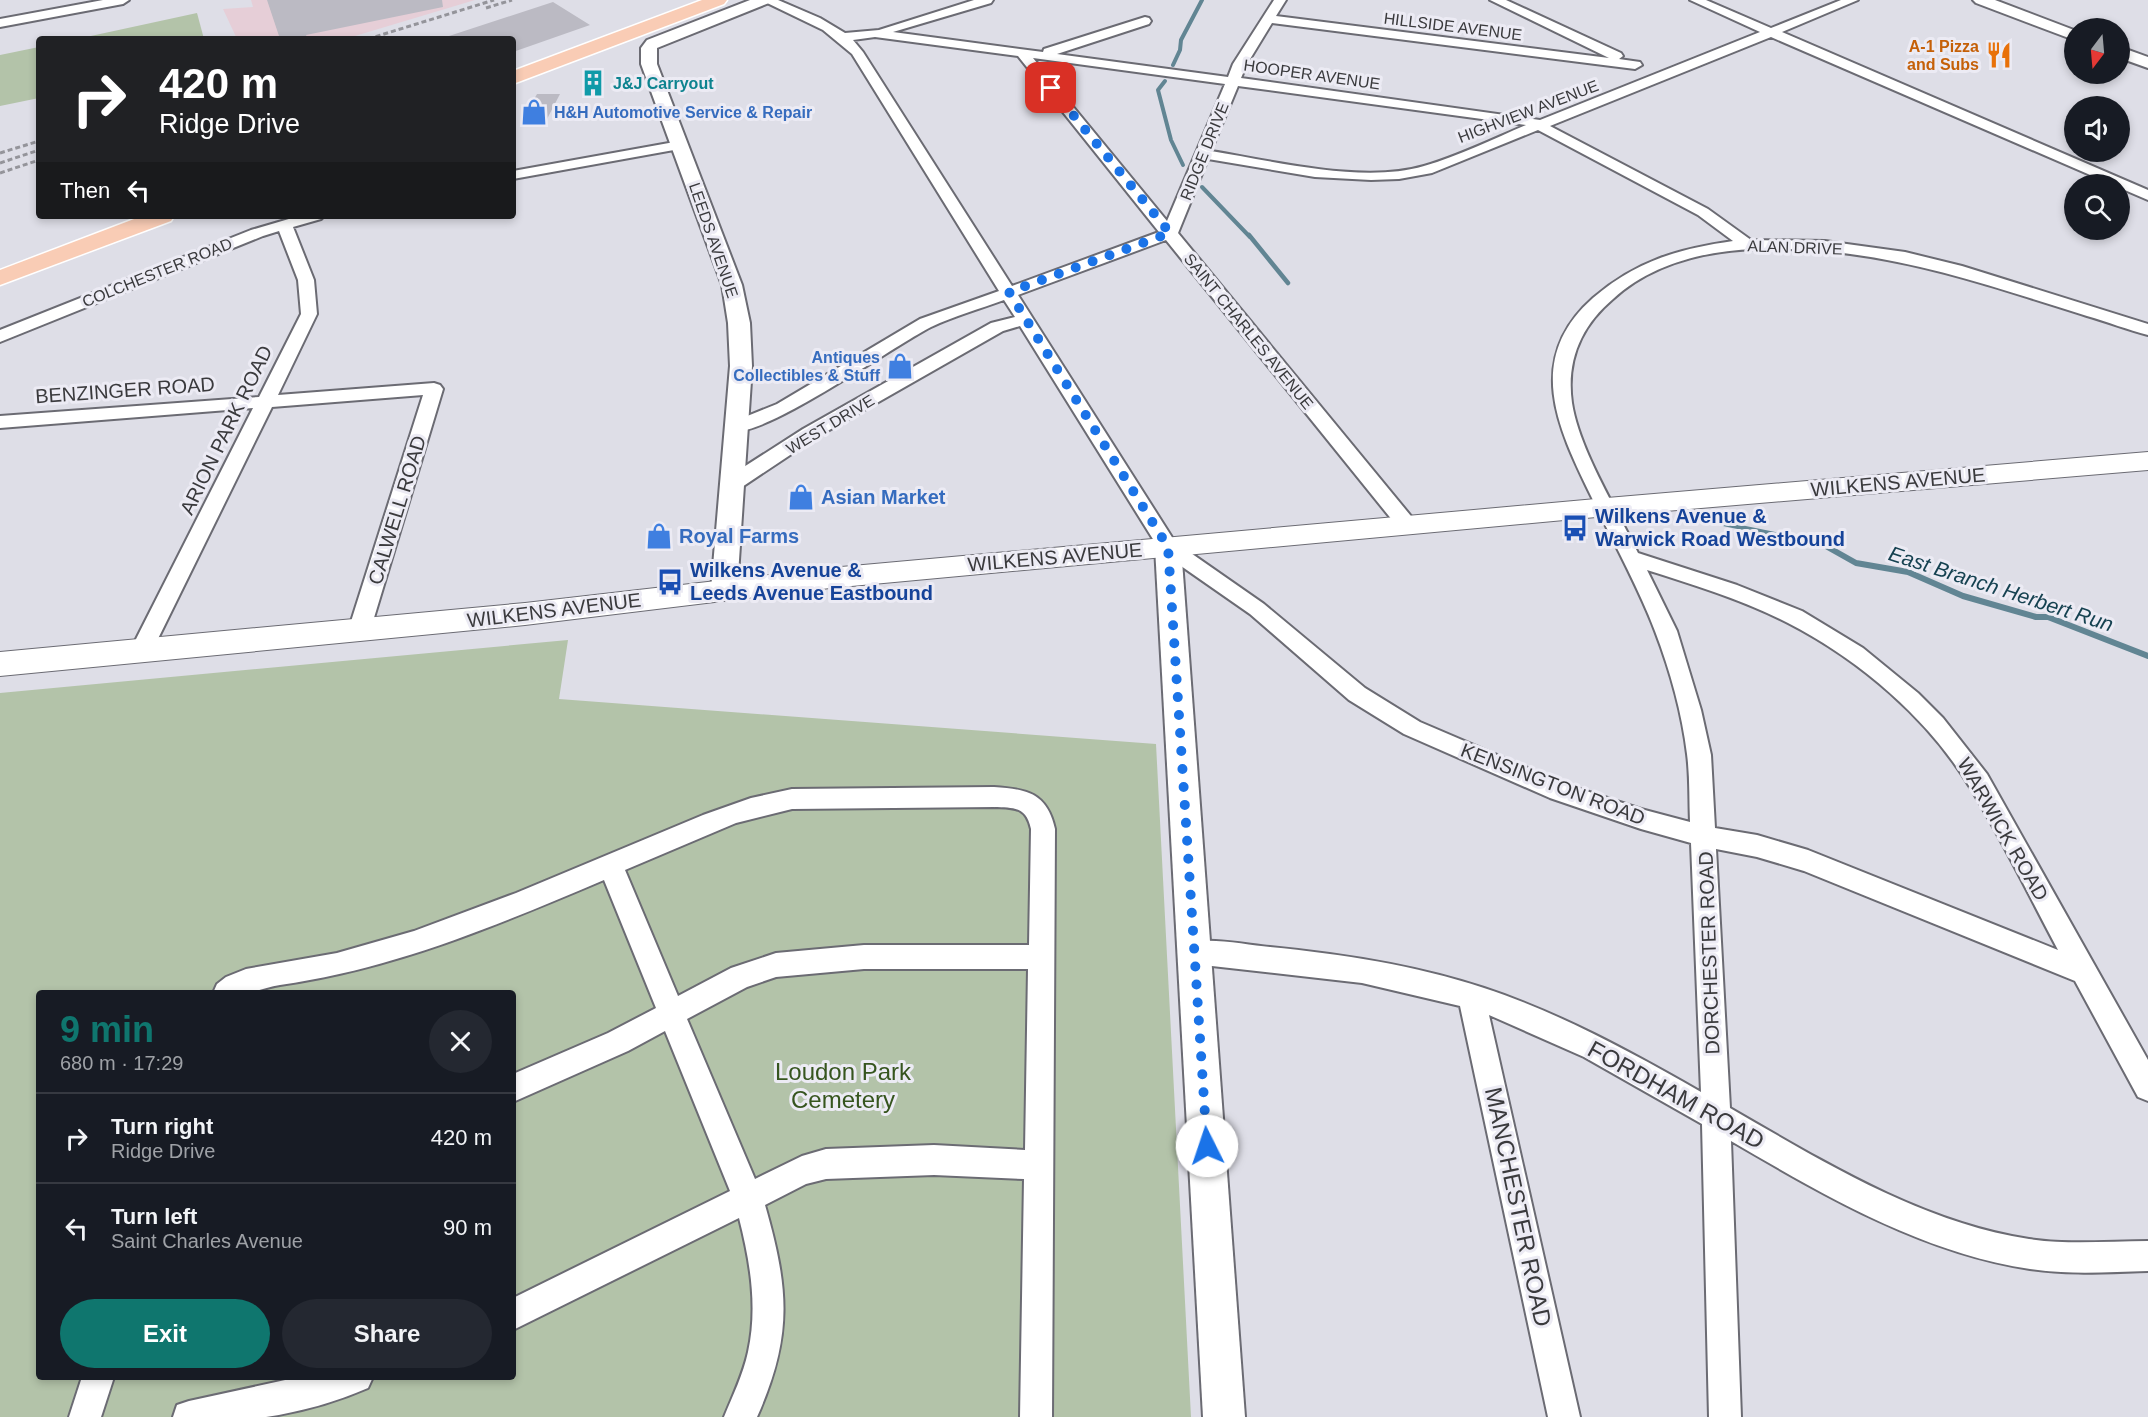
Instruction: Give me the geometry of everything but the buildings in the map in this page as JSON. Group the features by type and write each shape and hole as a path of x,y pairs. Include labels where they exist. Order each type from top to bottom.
{"main road":[{"path":"516,77 718,0"},
{"path":"0,262 115,219"},
{"path":"0,278 155,219"},
{"name":"WILKENS AVENUE","path":"0,664 359,631 724,590 1168,547 2148,461"}],"street":[{"path":"5,19 123,0"},
{"path":"632,33 653,44 766,0 824,25 842,37 857,52 1168,547 1224,1417"},
{"path":"875,33 987,0"},
{"name":"RIDGE DRIVE","path":"1170,233 1240,64 1280,0"},
{"path":"1496,0 1660,78"},
{"path":"1696,0 2148,195"},
{"name":"HIGHVIEW AVENUE","path":"1203,154 1352,176 1389,176 1427,170 1852,0"},
{"path":"1981,0 2064,31"},
{"name":"HILLSIDE AVENUE","path":"1268,19 1635,65"},
{"path":"1042,55 1145,21"},
{"name":"HOOPER AVENUE","path":"842,37 875,33 1533,122 1702,212 1722,224 1746,244"},
{"name":"LEEDS AVENUE","path":"653,44 649,48 649,64 732,285 738,310 741,366 724,590"},
{"name":"SAINT CHARLES AVENUE","path":"1021,52 1408,526"},
{"path":"2130,56 2148,63"},
{"path":"516,174 680,145"},
{"name":"COLCHESTER ROAD","path":"0,337 21,326 256,233 304,219"},
{"name":"ARION PARK ROAD","path":"141,651 310,307 310,299 297,255 284,224"},
{"path":"737,427 783,408 926,323 1170,233"},
{"name":"ALAN DRIVE","path":"1607,507 1573,440 1564,416 1560,394 1561,376 1573,336 1586,315 1603,296 1640,271 1661,261 1746,244 1833,247 1905,257 1995,282 2148,330"},
{"name":"WEST DRIVE","path":"732,484 820,427 996,327 1025,319"},
{"name":"BENZINGER ROAD","path":"0,422 434,389"},
{"name":"CALWELL ROAD","path":"359,631 434,389"},
{"name":"DORCHESTER ROAD","path":"1607,507 1666,632 1690,710 1699,755 1716,1117 1725,1417"},
{"name":"KENSINGTON ROAD","path":"1168,547 1257,609 1357,694 1412,728 1558,791 1641,819 1704,836 1757,846 1808,861 2084,972"},
{"name":"WARWICK ROAD","path":"1632,558 1762,602 1795,618 1860,655 1892,681 1927,715 1956,748 1979,781 2148,1087"},
{"path":"229,990 234,985 249,980 325,967 414,943 610,865 735,812 765,803 792,799 1016,798 1031,803 1041,814 1043,829 1035,1417"},
{"path":"610,865 748,1197 766,1266 769,1285 768,1318 759,1373 740,1417"},
{"name":"FORDHAM ROAD","path":"1194,952 1331,965 1389,976 1472,997 1522,1015 1577,1039 1651,1078 1852,1193 1916,1223 1972,1241 2031,1254 2148,1256"},
{"path":"516,1087 672,1016 740,977 776,965 864,957 1041,957"},
{"name":"MANCHESTER ROAD","path":"1472,997 1564,1417"},
{"path":"516,1313 802,1171 826,1164 934,1160 1039,1165"},
{"path":"85,1417 97,1380"},
{"path":"189,1417 328,1388 349,1380"}],"shaded area":[{"path":"251,0 475,0 355,36 236,36 223,9 253,7"}],"green space":[{"path":"197,13 203,36 91,36"},
{"path":"36,48 36,99 0,106 0,55"},
{"name":"Loudon Park Cemetery","path":"568,640 559,699 1156,744 1191,1417 0,1417 0,693"}],"waterway":[{"name":"East Branch Herbert Run","path":"1173,65 1180,50 1181,40 1202,0"},
{"name":"East Branch Herbert Run","path":"1165,81 1158,90 1171,140 1183,165"},
{"name":"East Branch Herbert Run","path":"1202,187 1250,237"},
{"name":"East Branch Herbert Run","path":"1249,235 1288,283"},
{"name":"East Branch Herbert Run","path":"1705,520 1793,538"},
{"name":"East Branch Herbert Run","path":"1785,537 1824,545 1856,563 1908,572 1963,596 2036,617 2048,617 2148,656"}],"railway":[{"path":"378,36 494,0"},
{"path":"486,8 512,0"},
{"path":"0,153 36,142"},
{"path":"0,163 36,151"},
{"path":"0,173 36,161"}],"place":[{"name":"A-1 Pizza and Subs","path":"1999,55"},
{"name":"J&J Carryout","path":"593,83"},
{"name":"H&H Automotive Service & Repair","path":"534,112"},
{"name":"Antiques Collectibles & Stuff","path":"900,366"},
{"name":"Asian Market","path":"801,497"},
{"name":"Wilkens Avenue & Warwick Road Westbound","path":"1575,528"},
{"name":"Royal Farms","path":"659,536"},
{"name":"Wilkens Avenue & Leeds Avenue Eastbound","path":"670,582"}],"route":[{"path":"1051,88 1170,233 1009,292 1168,547 1207,1146"}]}
